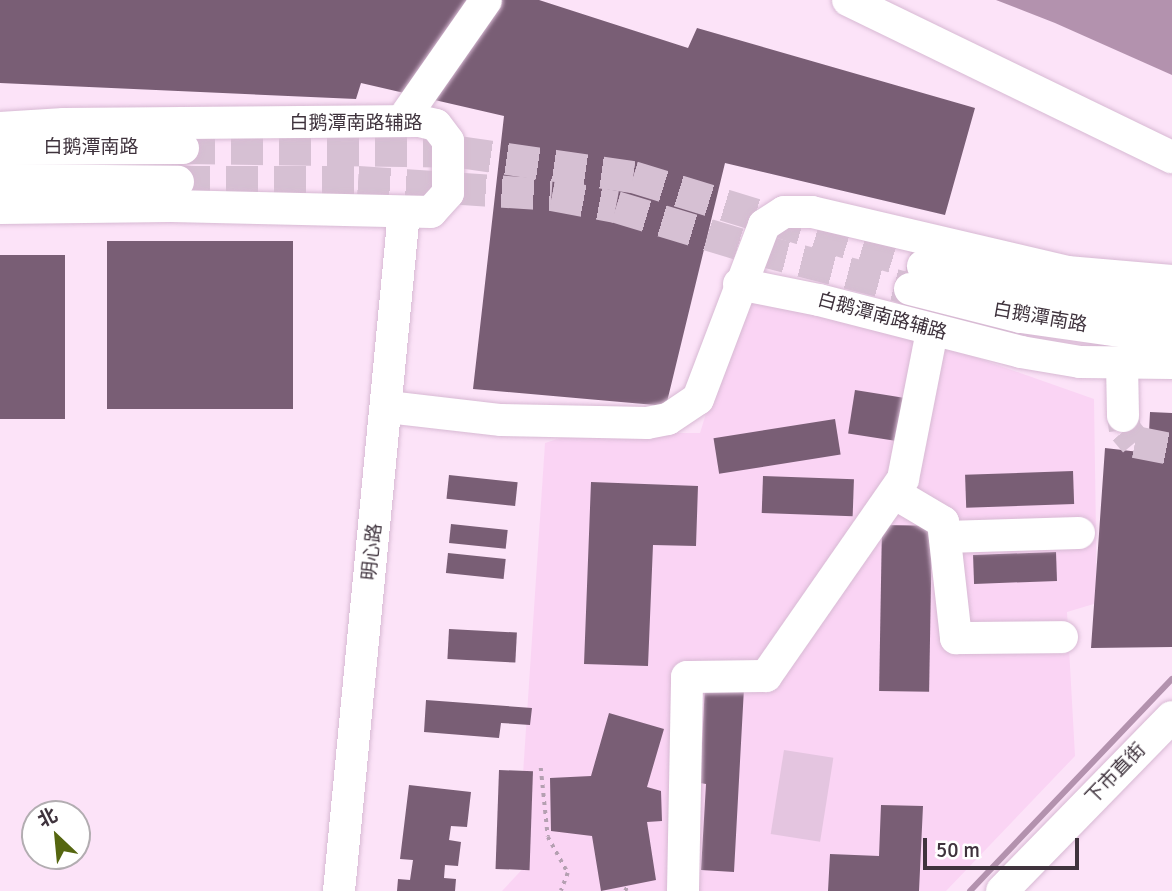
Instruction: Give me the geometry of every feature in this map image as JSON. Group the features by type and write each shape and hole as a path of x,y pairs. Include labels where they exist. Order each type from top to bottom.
{"street":[{"path":"408,112 486,0"},
{"path":"848,0 1172,157"},
{"name":"白鹅潭南路辅路","path":"0,128 64,124 419,121 436,125 448,141 448,193 431,212 171,206 0,208"},
{"name":"白鹅潭南路","path":"0,149 183,148"},
{"name":"白鹅潭南路","path":"0,180 178,182"},
{"name":"明心路","path":"339,891 388,407 404,212"},
{"path":"388,407 501,420 647,423 668,419 698,398 739,284 764,225 783,212 812,212 1067,272 1172,281"},
{"name":"白鹅潭南路","path":"1172,307 1078,301 917,277 1021,317 1128,332 1172,333"},
{"name":"白鹅潭南路辅路","path":"739,284 819,300 932,331 1056,358 1122,363 1172,363"},
{"path":"683,891 687,677 766,676 903,479 932,331"},
{"path":"1122,363 1124,416"},
{"path":"894,493 943,522 956,638 1062,637"},
{"path":"945,537 1079,533"},
{"name":"下市直街","path":"1002,891 1172,717"}],"path":[{"path":"541,768 548,837 568,873 561,891"},
{"path":"625,891 628,885"}],"shaded area":[{"path":"996,0 1172,0 1172,75 1055,23"},
{"path":"743,295 898,330 1094,399 1097,603 1067,612 1075,756 946,891 502,891 530,861 523,774 545,443 575,433 700,433"},
{"path":"784,750 833,758 820,842 771,834"}],"building":[{"path":"0,0 539,0 688,48 697,28 975,108 945,215 725,163 666,406 473,389 504,116 361,83 356,99 0,83"},
{"path":"107,241 293,241 293,409 107,409"},
{"path":"0,255 65,255 65,419 0,419"},
{"path":"855,390 903,398 897,441 848,433"},
{"path":"1150,412 1172,413 1172,647 1091,648 1105,448 1148,453"},
{"path":"835,419 841,455 719,474 714,438"},
{"path":"1073,471 1074,504 966,508 965,475"},
{"path":"449,475 518,482 515,506 446,499"},
{"path":"763,476 854,479 853,516 762,513"},
{"path":"591,482 698,486 696,546 653,545 648,666 584,664"},
{"path":"451,524 508,530 506,549 449,543"},
{"path":"882,525 932,526 929,692 879,691"},
{"path":"1056,552 1057,581 974,584 973,555"},
{"path":"448,553 506,559 504,579 446,573"},
{"path":"449,629 517,633 515,663 447,659"},
{"path":"705,685 744,688 734,872 701,870 706,784 700,783"},
{"path":"426,700 532,708 530,725 501,723 499,738 424,732"},
{"path":"609,713 664,729 647,787 661,791 662,821 647,822 656,880 601,891 592,836 551,831 550,778 591,776"},
{"path":"499,770 533,771 530,870 496,869"},
{"path":"409,785 471,792 467,827 451,826 449,840 461,842 458,866 445,865 444,878 456,879 455,891 397,891 398,879 410,880 413,860 400,859"},
{"path":"881,805 923,806 919,891 828,891 830,854 879,856"}],"waterway":[{"path":"970,891 1172,679"}],"tunnel":[{"path":"183,148 459,152 633,177 923,266"},
{"path":"178,182 358,182 552,195 616,207 755,249 910,289"},
{"path":"1123,416 1125,430 1135,442 1172,449"}]}
